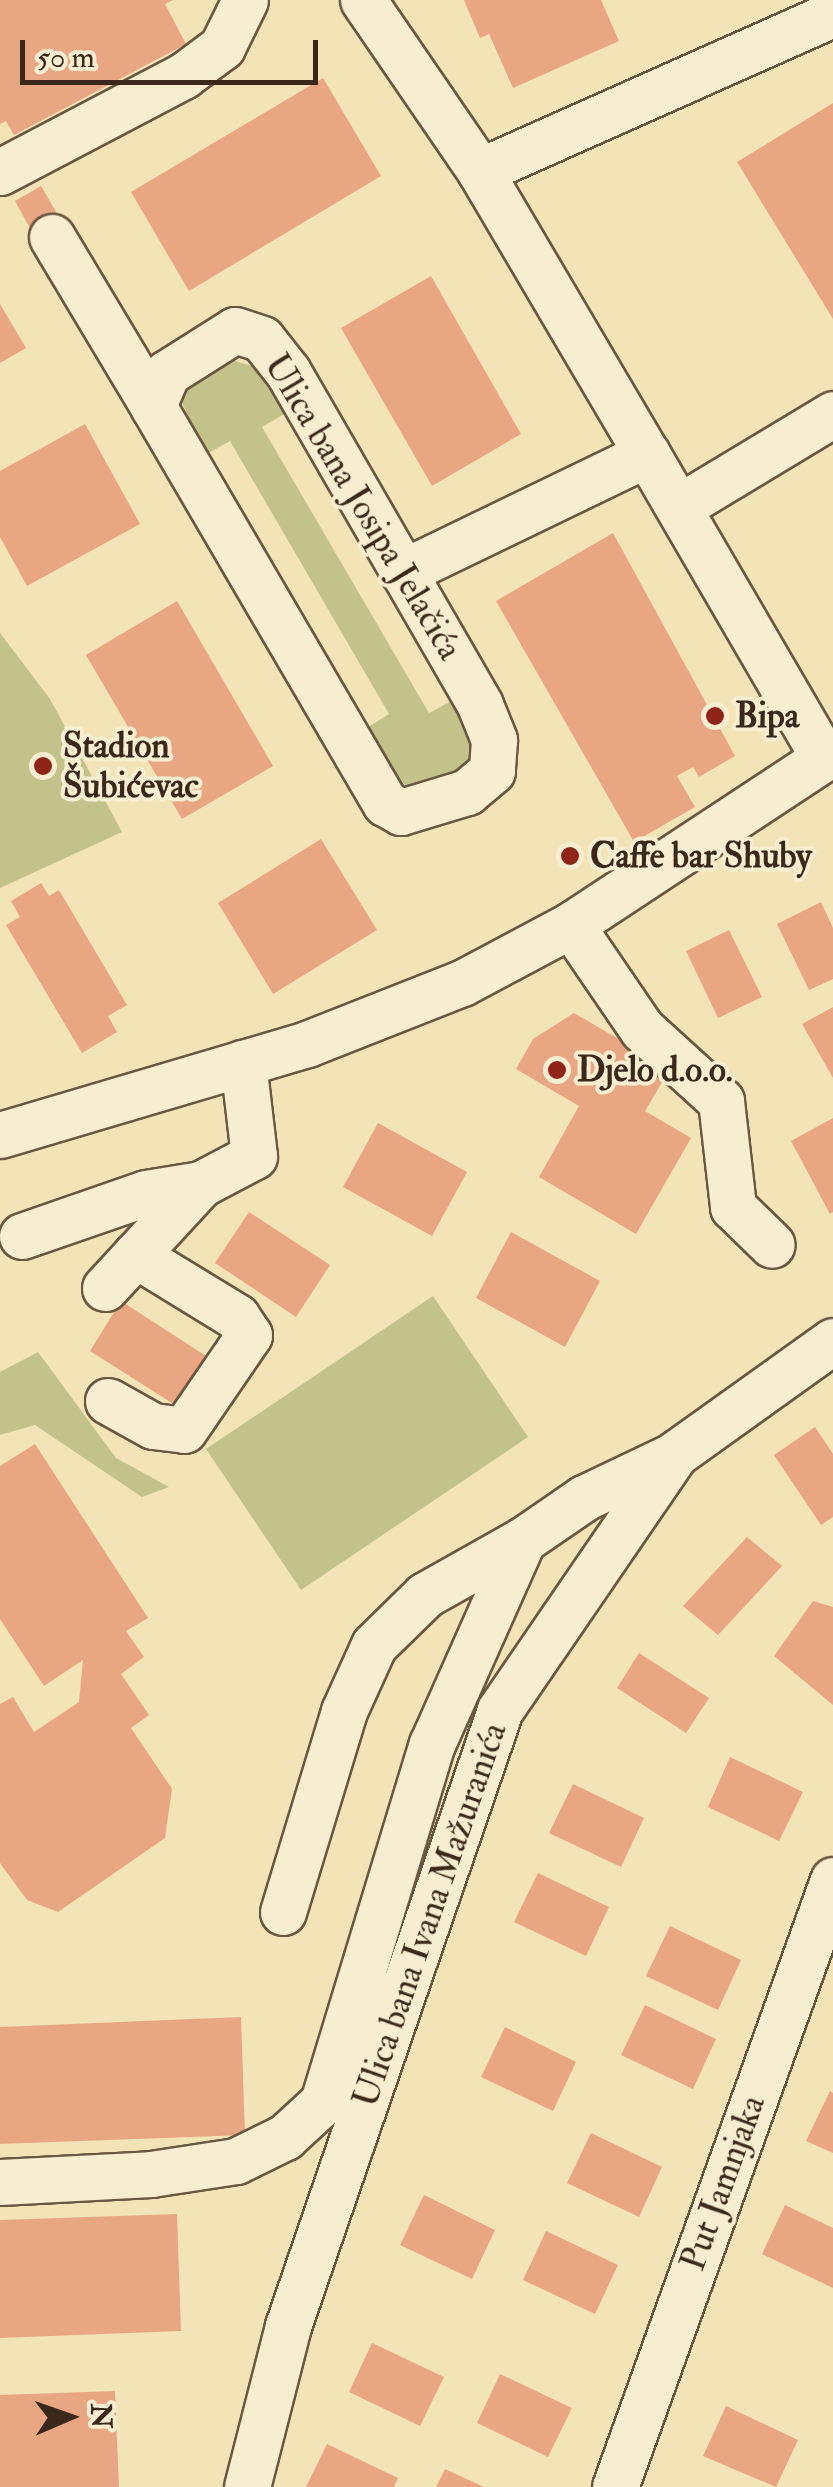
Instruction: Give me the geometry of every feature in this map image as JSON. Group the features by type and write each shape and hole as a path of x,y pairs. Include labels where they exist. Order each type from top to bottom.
{"street":[{"path":"0,172 183,76 222,47 245,0"},
{"path":"0,1135 243,1063 462,983 571,925 828,755 480,172 363,0"},
{"path":"480,172 833,14"},
{"path":"52,238 152,406"},
{"name":"Ulica bana Josipa Jelačića","path":"235,330 262,339 404,572 494,740 492,771 467,792 401,812 385,803 152,406 167,373 200,347 235,330"},
{"path":"680,507 833,414"},
{"path":"404,572 647,454"},
{"path":"571,925 642,1030 722,1101 733,1207 772,1246"},
{"path":"22,1236 146,1193 201,1184 254,1156 243,1063"},
{"path":"105,1288 201,1184"},
{"path":"108,1401 153,1426 184,1430 249,1335 237,1317 136,1255"},
{"name":"Ulica bana Ivana Mažuranića","path":"247,2487 288,2326 500,1710 675,1454 833,1341"},
{"path":"283,1912 344,1710 374,1644 425,1594 523,1540 584,1498 675,1454"},
{"path":"0,2182 150,2174 236,2160 285,2137 323,2102 432,1744 523,1540"},
{"name":"Put Jamnjaka","path":"614,2487 833,1880"}],"green space":[{"path":"225,358 252,366 286,413 262,427 429,713 453,700 471,728 473,752 462,772 413,789 392,777 365,729 389,714 230,441 205,455 182,402 188,379"},
{"name":"Stadion Šubićevac","path":"0,633 50,699 122,832 0,888"},
{"path":"433,1296 528,1437 301,1590 206,1449"},
{"path":"38,1352 116,1458 169,1487 142,1497 35,1425 0,1435 0,1372"}],"building":[{"path":"0,0 173,0 165,4 186,44 14,135 6,121 0,124"},
{"path":"464,0 601,0 619,41 513,88 489,34 480,38"},
{"path":"323,78 381,176 189,291 131,192"},
{"path":"833,103 833,319 737,162"},
{"path":"41,186 58,215 31,230 15,201"},
{"path":"431,276 521,434 432,486 341,328"},
{"path":"0,304 26,348 0,363"},
{"path":"85,424 140,524 27,586 0,537 0,471"},
{"path":"613,533 735,756 699,777 693,767 677,776 695,807 634,842 496,601"},
{"path":"177,601 273,766 182,819 86,655"},
{"path":"321,839 377,930 273,994 218,903"},
{"path":"41,883 49,896 59,890 127,1005 108,1016 117,1032 82,1053 6,925 20,917 11,901"},
{"path":"821,902 833,928 833,979 809,990 777,924"},
{"path":"729,930 762,997 718,1018 686,951"},
{"path":"833,1007 833,1078 802,1024"},
{"path":"574,1013 670,1069 645,1111 691,1138 636,1234 539,1177 579,1106 516,1069 533,1039"},
{"path":"833,1118 833,1212 830,1214 791,1141"},
{"path":"378,1123 467,1172 432,1236 343,1187"},
{"path":"249,1212 330,1265 296,1317 215,1263"},
{"path":"511,1232 600,1281 565,1347 476,1298"},
{"path":"121,1301 206,1356 175,1405 90,1351"},
{"path":"815,1427 833,1454 833,1517 821,1525 774,1455"},
{"path":"35,1444 148,1618 126,1631 144,1657 121,1674 149,1715 131,1728 172,1789 165,1838 58,1912 27,1900 0,1863 0,1704 13,1697 34,1732 79,1702 83,1660 44,1686 0,1619 0,1466"},
{"path":"747,1537 782,1566 718,1635 683,1606"},
{"path":"813,1601 833,1607 833,1705 774,1656"},
{"path":"639,1653 709,1698 686,1733 617,1688"},
{"path":"730,1757 803,1792 779,1841 708,1807"},
{"path":"573,1784 644,1818 621,1867 549,1833"},
{"path":"538,1873 609,1907 586,1956 514,1922"},
{"path":"670,1926 741,1960 718,2010 646,1976"},
{"path":"645,2005 716,2039 693,2089 621,2055"},
{"path":"241,2017 245,2135 0,2144 0,2027"},
{"path":"505,2027 576,2062 553,2111 481,2077"},
{"path":"830,2091 833,2093 833,2153 806,2141"},
{"path":"591,2133 662,2167 639,2217 567,2183"},
{"path":"424,2195 495,2230 472,2279 400,2245"},
{"path":"785,2205 833,2228 833,2288 762,2254"},
{"path":"177,2214 181,2331 0,2338 0,2220"},
{"path":"546,2231 618,2265 595,2314 523,2280"},
{"path":"372,2343 444,2377 420,2426 349,2392"},
{"path":"500,2374 572,2408 548,2457 477,2423"},
{"path":"115,2391 119,2487 0,2487 0,2395"},
{"path":"726,2406 798,2440 776,2487 703,2456"},
{"path":"327,2444 398,2478 394,2487 306,2487"},
{"path":"445,2469 484,2487 436,2487"}],"place":[{"name":"Bipa","path":"715,716"},
{"name":"Stadion Šubićevac","path":"43,766"},
{"name":"Caffe bar Shuby","path":"570,856"},
{"name":"Djelo d.o.o.","path":"557,1070"}]}
